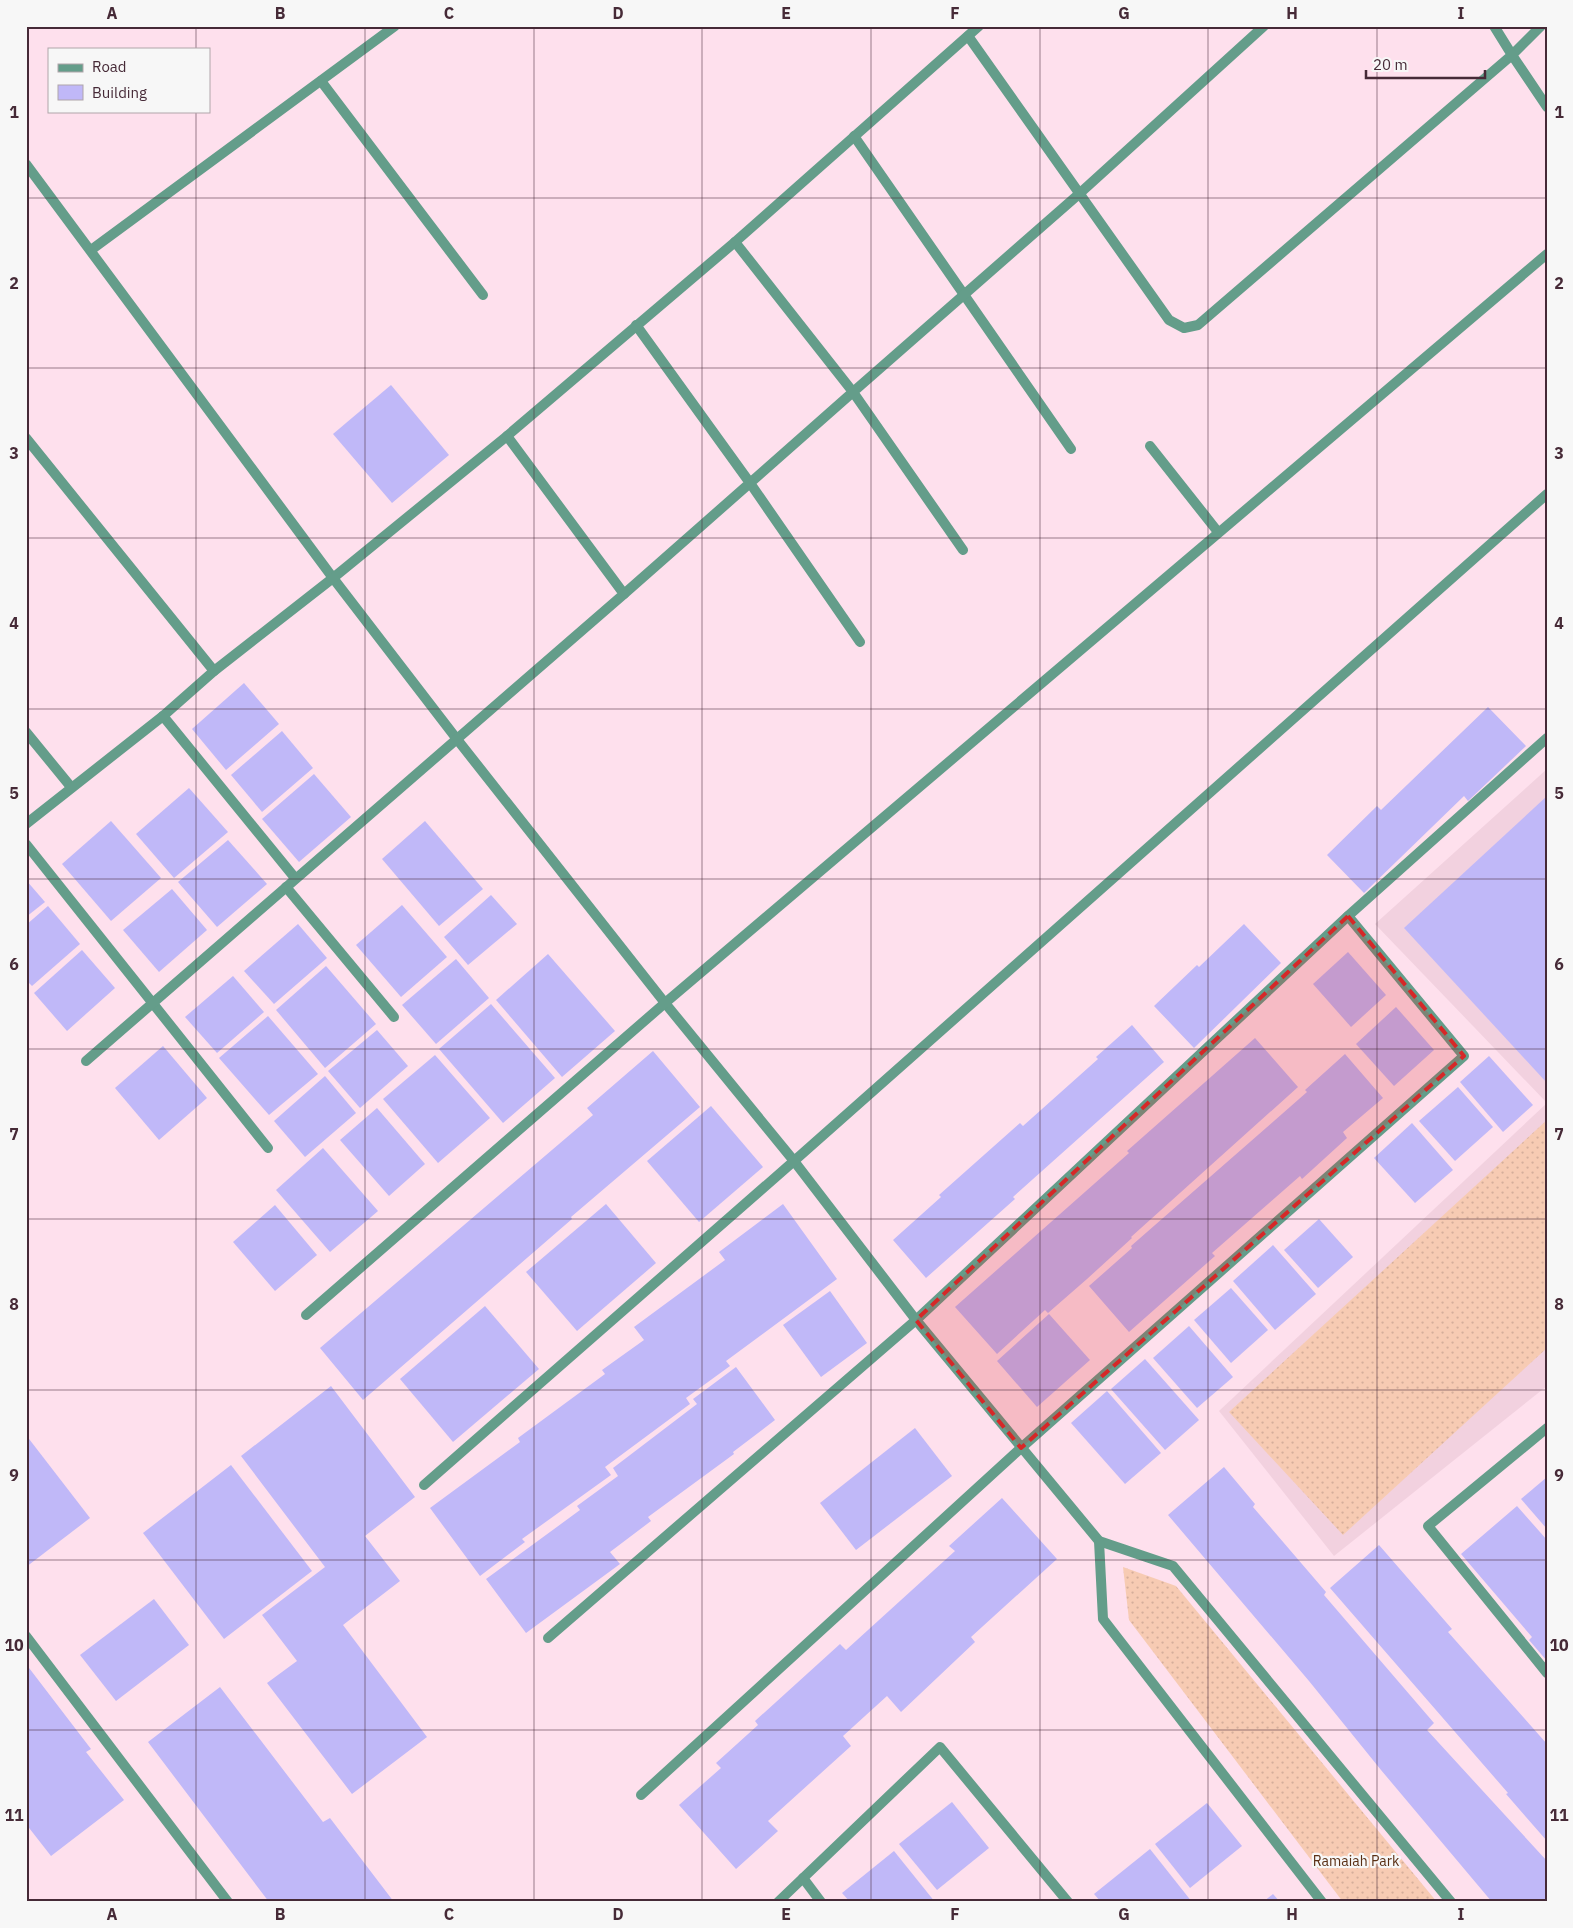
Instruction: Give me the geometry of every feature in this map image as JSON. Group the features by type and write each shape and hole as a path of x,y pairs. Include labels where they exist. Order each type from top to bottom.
{"street":[{"path":"91,250 395,26"},
{"path":"26,824 163,716 214,671 333,578 507,436 735,242 979,26"},
{"path":"86,1061 624,594 1079,194 1264,26"},
{"path":"1494,26 1547,107"},
{"path":"968,36 1169,320 1184,328 1198,325 1512,55 1541,26"},
{"path":"321,80 483,295"},
{"path":"854,136 1071,449"},
{"path":"26,164 333,578 456,738 665,1003 794,1161 916,1320 1099,1541 1173,1566 1451,1902"},
{"path":"735,242 853,392 963,550"},
{"path":"306,1315 665,1003 1547,254"},
{"path":"636,325 750,483 860,642"},
{"path":"507,436 624,594"},
{"path":"26,438 214,671"},
{"path":"1150,446 1218,532"},
{"path":"424,1484 794,1161 1547,494"},
{"path":"163,716 295,878"},
{"path":"26,732 71,787"},
{"path":"548,1638 916,1320 1348,916 1547,738"},
{"path":"26,844 268,1148"},
{"path":"286,887 394,1017"},
{"path":"641,1795 1021,1448 1464,1056 1348,916"},
{"path":"1547,1428 1428,1526 1547,1673"},
{"path":"1099,1541 1103,1619 1322,1902"},
{"path":"26,1636 228,1902"},
{"path":"778,1902 940,1747 1068,1902"},
{"path":"803,1878 822,1902"}],"highlighted area":[{"path":"1348,916 1464,1056 1021,1448 916,1320"}],"shaded area":[{"path":"1547,769 1547,1103 1375,924"},
{"path":"1547,1103 1547,1386 1334,1556 1219,1411"}],"green space":[{"path":"1547,1120 1547,1348 1343,1535 1229,1412"},
{"name":"Ramaiah Park","path":"1123,1567 1176,1586 1437,1902 1343,1902 1129,1620"}],"building":[{"path":"391,385 449,455 392,503 333,434"},
{"path":"244,683 279,724 226,770 192,729"},
{"path":"1488,707 1526,746 1468,801 1464,796 1364,893 1327,855 1377,806 1381,810"},
{"path":"282,731 313,768 262,812 231,775"},
{"path":"314,774 351,817 299,862 262,819"},
{"path":"189,788 228,832 174,878 136,834"},
{"path":"1547,796 1547,1083 1404,928"},
{"path":"111,821 161,878 111,921 62,864"},
{"path":"425,821 483,889 439,926 382,859"},
{"path":"228,840 267,884 217,927 178,882"},
{"path":"26,880 45,902 26,917"},
{"path":"172,889 207,930 159,972 123,930"},
{"path":"491,895 517,924 468,965 444,937"},
{"path":"402,905 447,957 401,997 356,945"},
{"path":"48,906 80,944 32,986 26,980 26,925"},
{"path":"298,924 327,958 274,1004 244,971"},
{"path":"1244,924 1281,963 1194,1048 1154,1006"},
{"path":"82,950 115,988 67,1031 34,993"},
{"path":"1348,952 1386,995 1351,1027 1313,984"},
{"path":"548,954 615,1031 562,1077 496,1000"},
{"path":"456,959 489,998 436,1044 402,1005"},
{"path":"326,966 376,1024 325,1068 276,1010"},
{"path":"233,976 264,1012 217,1053 185,1017"},
{"path":"491,1004 555,1078 503,1123 439,1049"},
{"path":"1396,1007 1434,1050 1394,1086 1356,1044"},
{"path":"268,1016 318,1074 269,1115 219,1058"},
{"path":"1132,1025 1164,1062 1013,1197 1015,1199 926,1278 893,1240 941,1197 939,1195 1020,1123 1023,1126 1098,1059 1096,1057"},
{"path":"377,1030 408,1066 360,1108 328,1071"},
{"path":"1255,1038 1298,1087 1087,1279 1048,1313 1045,1310 997,1354 955,1307 1129,1153 1127,1151"},
{"path":"163,1046 207,1098 159,1140 115,1088"},
{"path":"653,1051 700,1107 571,1217 572,1219 363,1400 320,1348 593,1115 587,1108"},
{"path":"1345,1054 1383,1098 1343,1132 1347,1138 1302,1179 1300,1176 1212,1253 1215,1256 1129,1332 1089,1286 1132,1248 1131,1246 1307,1092 1305,1090"},
{"path":"435,1055 490,1118 438,1163 383,1099"},
{"path":"1489,1056 1533,1105 1503,1132 1460,1082"},
{"path":"325,1076 356,1113 305,1157 274,1121"},
{"path":"1458,1087 1493,1127 1455,1161 1419,1121"},
{"path":"711,1106 763,1167 699,1222 647,1161"},
{"path":"377,1108 425,1164 389,1196 340,1140"},
{"path":"1412,1123 1453,1170 1415,1203 1374,1158"},
{"path":"323,1148 378,1211 330,1252 276,1190"},
{"path":"606,1204 656,1263 577,1331 526,1272"},
{"path":"783,1204 837,1279 726,1361 730,1366 686,1398 690,1404 605,1467 611,1475 522,1539 525,1542 480,1576 430,1508 520,1442 518,1438 605,1374 602,1370 644,1340 634,1327 725,1260 719,1252"},
{"path":"275,1205 317,1255 275,1291 233,1242"},
{"path":"1319,1219 1353,1257 1318,1288 1284,1250"},
{"path":"1273,1245 1316,1294 1275,1330 1233,1281"},
{"path":"1231,1288 1268,1330 1231,1363 1194,1320"},
{"path":"830,1291 867,1343 821,1377 783,1325"},
{"path":"485,1306 539,1369 453,1442 400,1379"},
{"path":"1049,1314 1090,1360 1037,1407 997,1361"},
{"path":"1189,1326 1233,1377 1197,1408 1153,1358"},
{"path":"1145,1359 1199,1420 1165,1450 1111,1389"},
{"path":"736,1367 775,1420 733,1452 734,1454 648,1517 651,1521 610,1552 620,1564 526,1633 486,1579 580,1510 577,1506 618,1476 613,1468 697,1404 693,1399"},
{"path":"331,1386 415,1497 365,1536 400,1581 343,1625 427,1737 352,1794 267,1683 297,1661 262,1615 325,1567 241,1456"},
{"path":"1107,1391 1161,1453 1125,1484 1071,1423"},
{"path":"915,1428 952,1476 856,1550 820,1503"},
{"path":"26,1435 90,1518 26,1567"},
{"path":"231,1465 312,1571 224,1639 143,1533"},
{"path":"1224,1467 1255,1504 1253,1507 1326,1592 1324,1595 1434,1723 1427,1730 1547,1861 1547,1902 1492,1902 1309,1681 1168,1515"},
{"path":"1547,1477 1547,1529 1521,1499"},
{"path":"1002,1498 1057,1559 971,1637 975,1642 901,1712 887,1696 843,1736 851,1746 768,1821 778,1831 736,1869 679,1805 721,1768 716,1763 758,1725 755,1721 840,1644 846,1650 955,1551 949,1546"},
{"path":"1517,1506 1547,1540 1547,1552 1545,1554 1547,1557 1547,1661 1529,1640 1532,1637 1461,1554"},
{"path":"1379,1545 1452,1629 1448,1632 1547,1744 1547,1841 1506,1794 1508,1793 1330,1588"},
{"path":"154,1599 189,1645 116,1701 80,1655"},
{"path":"26,1664 91,1749 86,1752 124,1800 51,1856 26,1824"},
{"path":"220,1687 323,1822 330,1818 394,1902 269,1902 148,1742"},
{"path":"952,1802 989,1848 937,1890 899,1844"},
{"path":"1207,1803 1242,1846 1190,1888 1155,1844"},
{"path":"1150,1849 1192,1902 1101,1902 1094,1894"},
{"path":"894,1851 935,1902 850,1902 842,1893"},
{"path":"1273,1894 1280,1902 1263,1902"}]}
